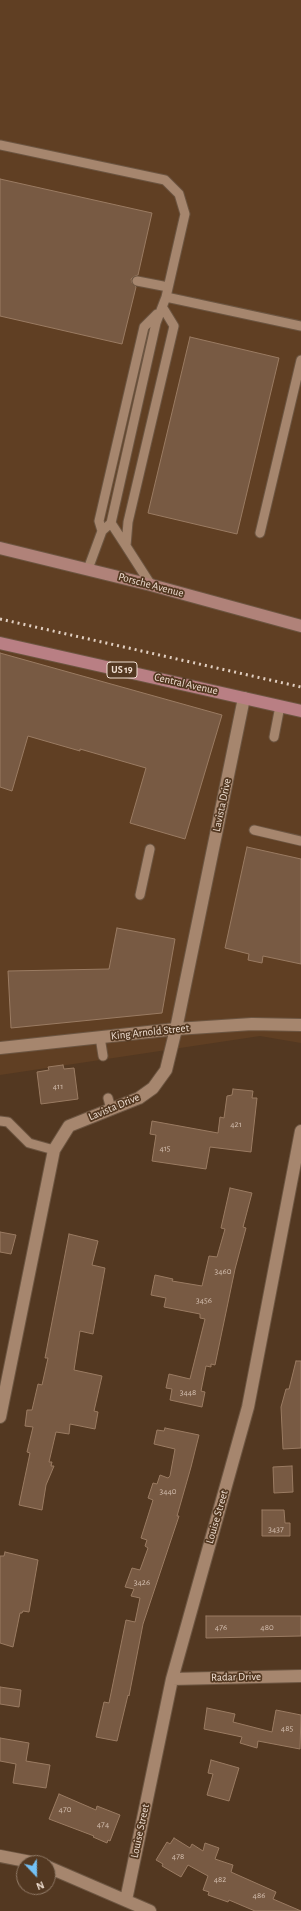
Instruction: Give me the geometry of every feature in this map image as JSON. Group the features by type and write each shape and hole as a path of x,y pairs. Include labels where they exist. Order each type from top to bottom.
{"main road":[{"name":"Central Avenue","path":"0,643 301,711"}],"street":[{"name":"Porsche Avenue","path":"0,548 150,585 301,626"},
{"name":"Lavista Drive","path":"0,1417 54,1150 69,1126 110,1104 139,1098 153,1088 166,1070 176,1029 244,698"},
{"name":"King Arnold Street","path":"0,1048 176,1029 252,1024 301,1025"},
{"name":"Louise Street","path":"126,1900 172,1679 248,1407 301,1131"},
{"name":"Radar Drive","path":"172,1679 301,1676"},
{"path":"0,1856 16,1859"},
{"path":"56,1870 150,1911"}],"lane":[{"path":"0,145 164,180 179,194 185,214 166,297 156,323 111,523 102,531 88,569"},
{"path":"137,280 168,287"},
{"path":"166,297 301,326"},
{"path":"102,531 99,521 144,327 163,308"},
{"path":"126,546 128,522 174,326 163,308"},
{"path":"260,533 301,360"},
{"path":"111,523 150,585"},
{"path":"274,736 280,706"},
{"path":"254,830 301,841"},
{"path":"140,895 150,848"},
{"path":"100,1037 103,1056"},
{"path":"0,1120 8,1122 29,1143 54,1150"}],"shaded area":[{"path":"0,0 301,0 301,1043 260,1036 0,1075"}],"building":[{"path":"0,179 152,213 138,275 131,279 132,283 136,287 122,344 0,316"},
{"path":"190,337 279,358 237,534 148,513"},
{"path":"0,653 222,715 185,839 130,823 146,768 80,749 80,751 28,736 12,791 0,787"},
{"path":"247,847 301,859 301,964 263,956 262,963 248,960 249,954 225,948"},
{"path":"117,928 175,939 162,1013 11,1028 8,971 109,969"},
{"path":"63,1065 64,1069 74,1068 78,1099 41,1104 37,1072 49,1070 48,1067"},
{"path":"233,1089 253,1091 252,1098 257,1098 251,1152 210,1147 206,1169 152,1161 156,1135 150,1134 152,1121 218,1133 220,1117 224,1118 227,1096 232,1095"},
{"path":"230,1188 252,1193 243,1227 246,1228 235,1269 215,1365 211,1364 211,1367 206,1366 201,1391 205,1392 202,1407 170,1400 172,1389 166,1388 169,1374 190,1379 205,1319 200,1318 200,1314 164,1307 166,1298 151,1295 155,1275 173,1279 172,1281 202,1286 209,1256 217,1257 225,1229 221,1228"},
{"path":"0,1232 16,1235 11,1254 0,1252"},
{"path":"69,1234 98,1241 92,1265 105,1268 93,1334 80,1331 74,1370 102,1376 94,1411 98,1412 95,1429 70,1424 69,1434 56,1432 49,1462 52,1462 51,1466 54,1466 46,1485 42,1510 19,1505 30,1453 27,1452 33,1427 25,1426 27,1410 32,1410 38,1384 42,1385 48,1358 45,1358"},
{"path":"296,1361 301,1361 301,1448 283,1449 281,1407 286,1389 289,1389"},
{"path":"165,1428 199,1435 177,1516 179,1516 143,1624 129,1696 128,1695 117,1741 96,1737 104,1702 109,1703 126,1620 135,1622 140,1598 131,1596 134,1589 125,1587 132,1568 140,1570 148,1548 145,1546 147,1540 141,1538 153,1500 148,1498 153,1483 157,1484 160,1475 168,1478 170,1476 175,1449 154,1444 157,1430 164,1431"},
{"path":"292,1466 293,1492 274,1493 273,1467"},
{"path":"262,1510 284,1510 285,1523 290,1523 290,1536 262,1536"},
{"path":"5,1552 38,1560 29,1612 23,1611 20,1613 13,1647 0,1643 0,1556 4,1556"},
{"path":"206,1616 301,1616 301,1636 206,1638"},
{"path":"0,1687 21,1690 19,1707 0,1704"},
{"path":"207,1708 235,1714 233,1722 272,1732 276,1710 301,1715 300,1749 258,1741 257,1748 240,1743 242,1737 204,1729"},
{"path":"0,1738 29,1743 26,1761 50,1765 46,1788 13,1783 16,1764 0,1761"},
{"path":"211,1760 239,1768 229,1801 207,1795 213,1774 208,1773"},
{"path":"59,1794 96,1810 97,1806 120,1815 110,1841 108,1840 107,1843 93,1837 94,1836 49,1819"},
{"path":"174,1838 190,1848 192,1844 203,1851 205,1843 219,1848 215,1859 233,1865 231,1872 276,1892 273,1899 301,1911 255,1911 229,1900 228,1902 208,1895 209,1892 203,1890 208,1876 188,1865 181,1877 162,1866 163,1864 156,1860 167,1842 170,1844"}],"railway":[{"path":"0,619 301,687"}]}
